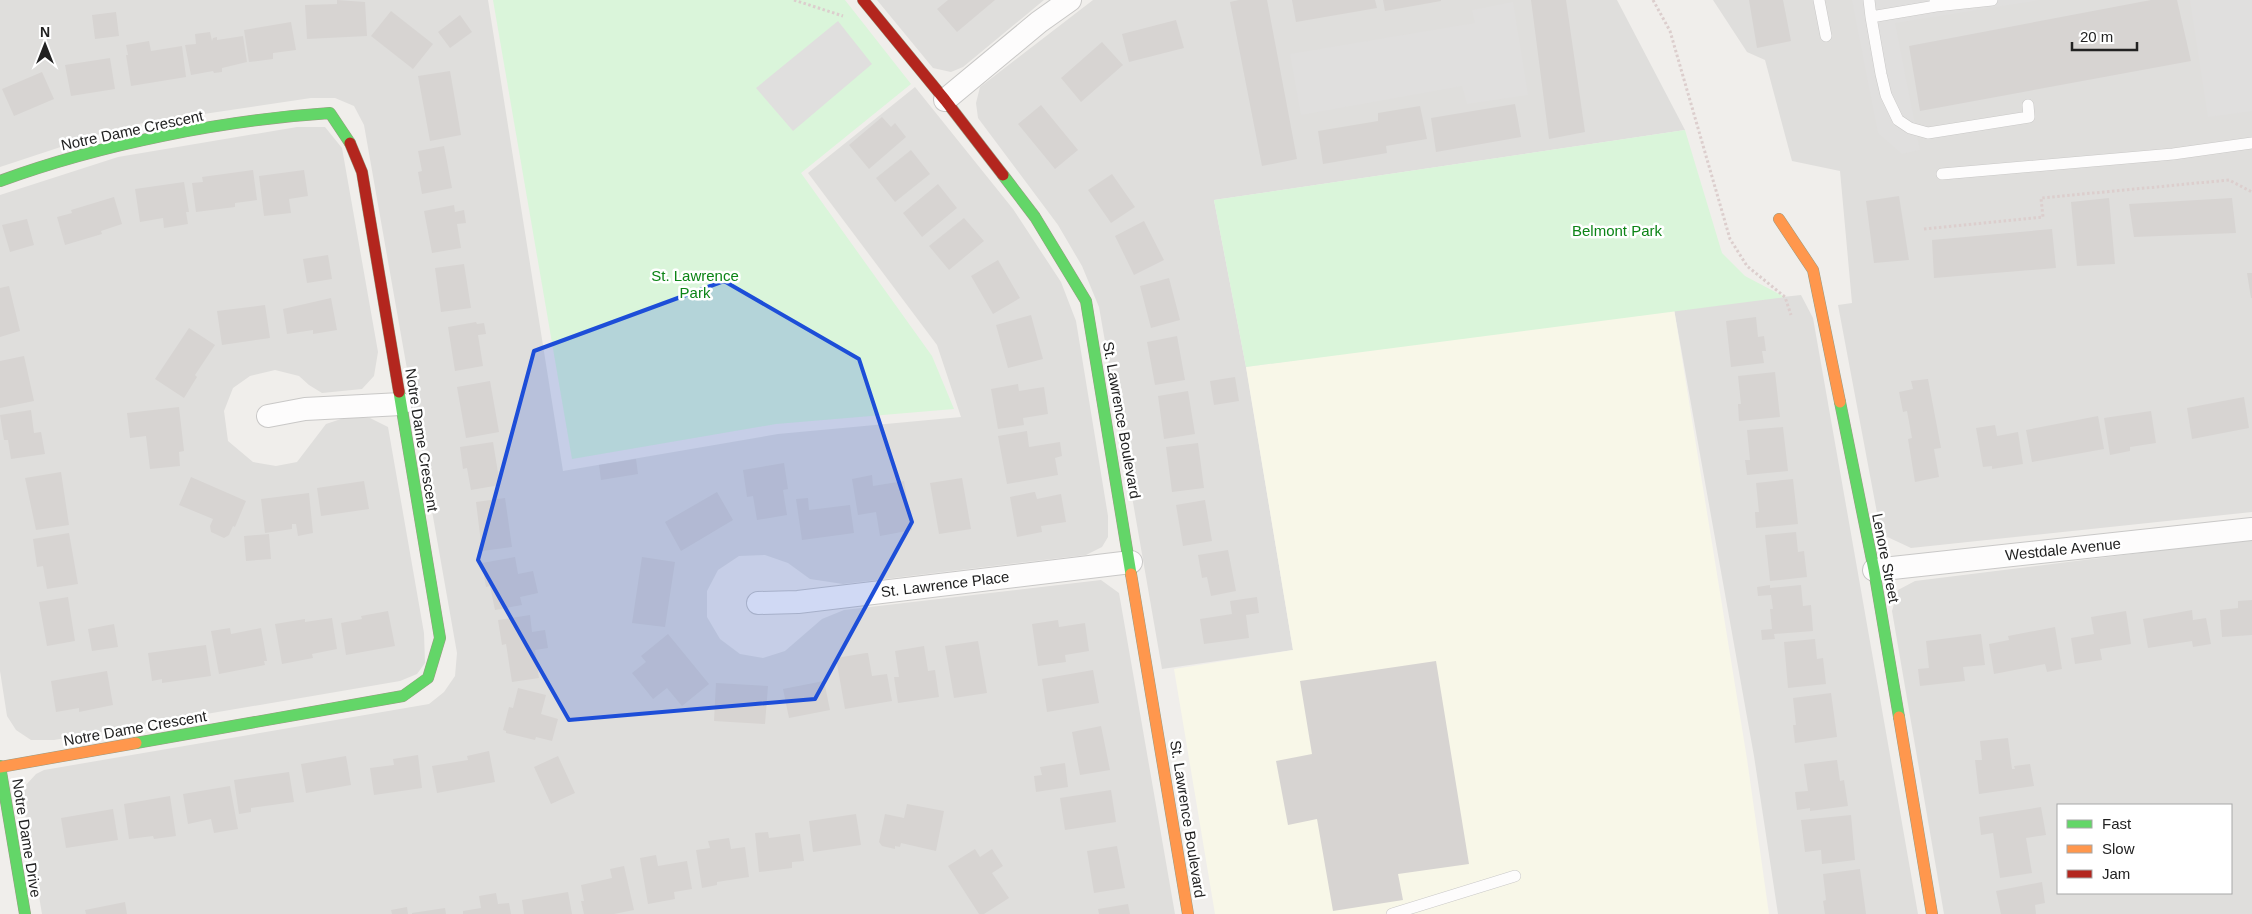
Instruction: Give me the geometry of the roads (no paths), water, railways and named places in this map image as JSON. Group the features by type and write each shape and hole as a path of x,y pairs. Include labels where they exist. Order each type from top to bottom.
{"street":[{"name":"St. Lawrence Boulevard","path":"863,0 945,100 1035,217 1086,300 1188,914"},
{"path":"945,100 1039,22 1070,0"},
{"name":"Notre Dame Crescent","path":"0,181 35,167 143,140 290,115 330,113 348,138 362,172 440,638 428,678 402,696 0,767"},
{"name":"Lenore Street","path":"1779,219 1812,270 1874,570 1932,914"},
{"path":"268,416 305,410 401,404"},
{"name":"Westdale Avenue","path":"1874,570 2252,529"},
{"name":"St. Lawrence Place","path":"758,603 798,602 1131,562"},
{"name":"Notre Dame Drive","path":"0,767 25,914"}],"lane":[{"path":"1819,0 1826,36"},
{"path":"1869,0 1886,95 1898,120 1910,128 1928,132 2029,117 2028,105"},
{"path":"1872,17 1935,3 1992,0"},
{"path":"1942,174 2173,154 2252,143"},
{"path":"1392,914 1515,876"}],"park label":[{"name":"Belmont Park","path":"1617,230"},
{"name":"St. Lawrence Park","path":"695,284"}]}
